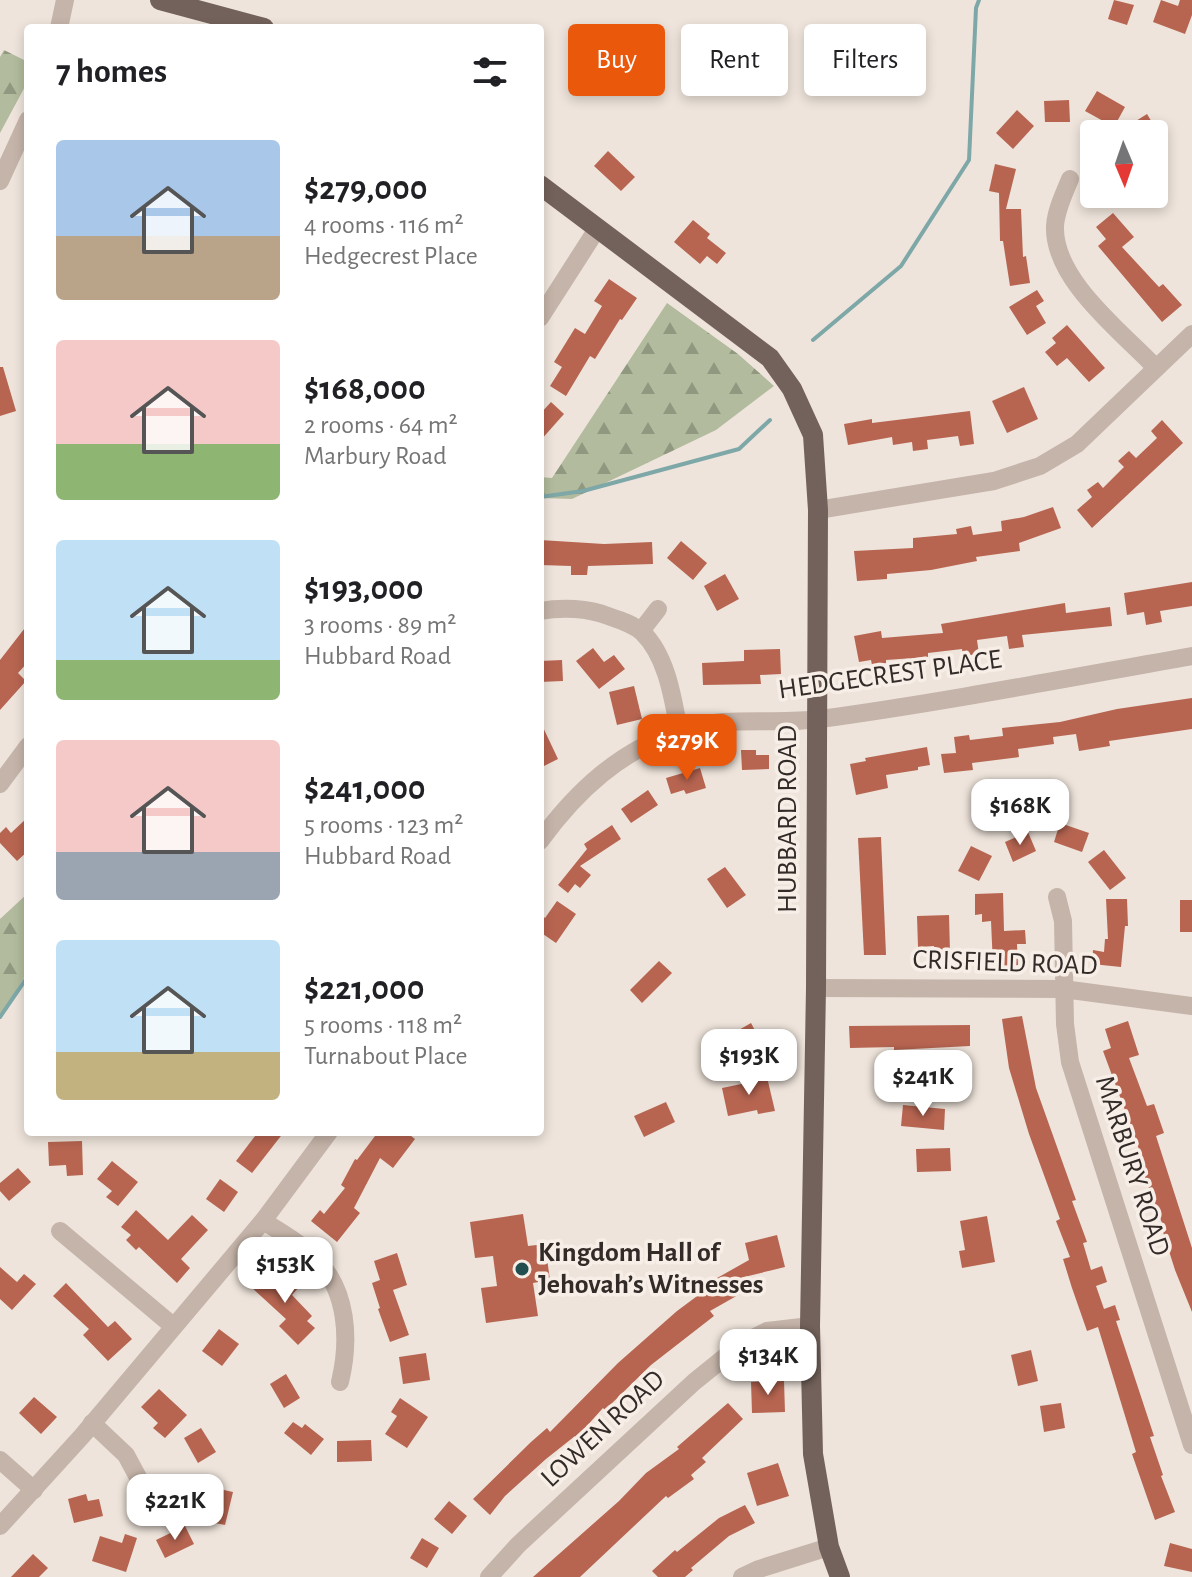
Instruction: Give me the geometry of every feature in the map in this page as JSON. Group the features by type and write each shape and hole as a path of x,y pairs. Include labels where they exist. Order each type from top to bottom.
{"main road":[{"path":"161,0 249,24"},
{"name":"HUBBARD ROAD","path":"544,188 770,358 792,389 813,435 818,510 816,988 810,1326 813,1454 829,1547 840,1577"}],"street":[{"path":"60,24 65,0"},
{"path":"0,181 24,129"},
{"path":"1070,179 1058,209 1055,227 1065,267 1081,290 1156,368"},
{"path":"544,312 597,229"},
{"path":"818,510 994,481 1040,466 1077,444 1192,334"},
{"path":"641,631 658,609"},
{"path":"544,611 599,612 627,622 641,631 664,669 679,731"},
{"name":"HEDGECREST PLACE","path":"544,836 564,808 603,771 641,748 679,731 738,720 816,720 1192,656"},
{"path":"0,784 24,751"},
{"name":"MARBURY ROAD","path":"1057,897 1064,933 1066,1043 1077,1087 1192,1445"},
{"name":"CRISFIELD ROAD","path":"816,988 1063,989 1192,1006"},
{"path":"0,1526 92,1423 263,1221 326,1136"},
{"path":"263,1221 315,1258 333,1283 345,1323 346,1343 340,1382"},
{"path":"60,1231 173,1326"},
{"name":"LOWEN ROAD","path":"489,1577 518,1545 731,1352 767,1331 810,1326"},
{"path":"92,1423 126,1455 141,1483"},
{"path":"0,1460 34,1490"},
{"path":"742,1577 829,1547"}],"green space":[{"path":"4,50 24,60 24,88 0,133 0,57"},
{"path":"667,303 738,354 774,386 716,430 572,499 544,498 544,477 552,478"},
{"path":"24,897 24,978 0,1017 0,919"}],"building":[{"path":"1114,0 1134,5 1127,25 1108,19"},
{"path":"1161,0 1178,6 1180,0 1192,0 1192,15 1185,34 1153,22"},
{"path":"1097,91 1125,107 1118,120 1101,120 1085,111"},
{"path":"1069,100 1070,122 1045,122 1044,101"},
{"path":"1017,110 1034,126 1013,149 996,133"},
{"path":"608,151 635,177 621,191 594,166"},
{"path":"995,164 1016,169 1006,209 1021,209 1023,257 1026,256 1030,283 1010,286 1003,241 1000,241 999,193 989,191"},
{"path":"1113,213 1134,237 1122,247 1159,287 1163,284 1182,305 1162,322 1098,246 1106,239 1096,227"},
{"path":"693,220 710,234 707,238 726,253 717,264 707,256 700,264 674,242"},
{"path":"609,279 637,298 595,359 590,356 566,396 550,386 562,367 554,362 575,328 585,334 602,306 594,301"},
{"path":"1037,290 1044,301 1036,306 1046,323 1027,335 1009,307"},
{"path":"1067,325 1105,368 1089,382 1067,358 1057,366 1045,352 1056,343 1052,338"},
{"path":"0,367 3,367 16,411 0,416"},
{"path":"1024,387 1038,419 1007,433 992,401"},
{"path":"551,402 564,414 544,436 544,410"},
{"path":"970,411 974,444 960,446 958,436 927,440 928,449 913,451 912,442 893,445 892,437 848,445 844,424 872,419 872,423"},
{"path":"1162,420 1183,443 1092,528 1077,510 1092,497 1087,490 1098,482 1103,488 1124,467 1118,461 1129,451 1136,458 1157,438 1151,431"},
{"path":"1053,507 1061,528 1019,543 1020,551 976,557 977,561 931,570 887,574 887,579 857,581 854,551 913,548 913,538 957,534 956,529 971,526 973,535 1002,531 1001,521"},
{"path":"544,540 604,544 652,542 653,564 588,566 587,575 571,575 571,566 544,565"},
{"path":"681,541 707,563 693,580 667,558"},
{"path":"725,574 739,599 717,611 704,586"},
{"path":"1192,582 1192,606 1160,611 1162,622 1146,625 1144,612 1127,615 1124,593"},
{"path":"1065,603 1066,613 1110,607 1112,626 1022,635 1024,647 1009,649 1007,636 977,640 979,654 963,656 962,649 928,653 928,657 886,660 886,663 872,665 871,660 859,662 854,636 881,631 882,638 943,633 941,624"},
{"path":"24,629 24,666 18,673 24,683 0,710 0,660"},
{"path":"593,648 604,662 614,655 625,669 599,689 576,661"},
{"path":"780,649 781,674 760,675 761,684 703,685 702,663 744,661 744,650"},
{"path":"562,660 563,681 544,682 544,661"},
{"path":"634,686 642,719 617,725 609,692"},
{"path":"1192,698 1192,729 1109,741 1110,746 1079,751 1076,734 1053,737 1054,744 1018,749 1019,757 972,763 973,770 944,773 941,754 956,753 954,737 969,735 970,740 1003,736 1002,728 1060,722 1117,709"},
{"path":"544,729 558,759 544,766"},
{"path":"927,747 930,765 886,775 888,788 856,795 850,764 866,761 865,758"},
{"path":"741,750 756,750 756,755 769,755 769,769 742,770"},
{"path":"700,768 706,788 686,794 684,790 671,794 666,778"},
{"path":"648,790 658,805 631,823 621,809"},
{"path":"24,821 24,855 17,861 0,843 0,833 6,827 11,833"},
{"path":"1060,823 1089,833 1082,852 1054,842"},
{"path":"612,825 621,839 580,866 591,875 580,888 575,884 568,893 558,885 587,849 584,844"},
{"path":"1028,832 1036,851 1013,862 1005,842"},
{"path":"881,837 886,955 864,955 858,838"},
{"path":"971,846 992,856 979,881 958,871"},
{"path":"1104,850 1126,878 1110,890 1088,862"},
{"path":"725,867 746,895 727,908 707,879"},
{"path":"1003,893 1004,931 1025,930 1026,944 1017,944 1018,965 993,966 991,921 982,922 982,914 975,915 975,894"},
{"path":"1106,899 1127,899 1128,926 1125,926 1121,967 1092,964 1093,950 1104,952 1105,939 1108,939"},
{"path":"1180,900 1192,900 1192,932 1180,932"},
{"path":"557,901 576,914 556,943 544,935 545,918"},
{"path":"949,915 950,952 935,953 934,946 918,947 917,916"},
{"path":"659,961 672,973 642,1003 630,990"},
{"path":"1022,1016 1036,1088 1076,1200 1072,1201 1087,1242 1083,1243 1091,1270 1102,1266 1107,1282 1096,1286 1104,1309 1115,1305 1120,1320 1116,1321 1154,1436 1150,1437 1161,1476 1175,1512 1155,1520 1132,1454 1136,1452 1098,1327 1087,1331 1072,1288 1063,1259 1070,1257 1056,1221 1060,1219 1009,1068 1002,1019"},
{"path":"1128,1021 1139,1055 1129,1058 1147,1106 1154,1104 1164,1133 1156,1136 1192,1248 1192,1312 1136,1154 1140,1153 1132,1127 1127,1128 1122,1114 1126,1113 1103,1051 1111,1048 1105,1029"},
{"path":"751,1023 765,1049 740,1063 725,1038"},
{"path":"970,1025 970,1046 894,1050 894,1047 850,1048 849,1026"},
{"path":"766,1073 775,1111 758,1114 757,1110 728,1116 722,1088 751,1082 748,1077"},
{"path":"666,1102 675,1122 644,1137 634,1116"},
{"path":"903,1105 945,1109 944,1130 901,1126"},
{"path":"255,1136 281,1136 252,1173 236,1161"},
{"path":"375,1136 411,1136 415,1139 393,1168 380,1158 354,1208 360,1213 337,1242 311,1221 320,1210 324,1214 345,1188 341,1185"},
{"path":"82,1141 83,1175 67,1176 66,1165 49,1166 48,1142"},
{"path":"950,1148 951,1171 917,1172 916,1149"},
{"path":"112,1161 138,1182 118,1206 106,1197 112,1191 97,1179"},
{"path":"18,1168 31,1182 9,1201 0,1191 0,1183"},
{"path":"220,1179 238,1192 224,1212 206,1199"},
{"path":"136,1210 168,1240 192,1215 208,1230 181,1259 190,1268 177,1283 139,1247 136,1250 126,1240 131,1235 121,1227"},
{"name":"Kingdom Hall of Jehovah’s Witnesses","path":"523,1214 528,1246 545,1244 550,1280 533,1283 538,1316 486,1323 481,1288 497,1286 493,1256 475,1258 470,1222"},
{"path":"987,1216 995,1262 962,1268 959,1251 965,1250 960,1221"},
{"path":"777,1235 785,1267 740,1278 747,1290 710,1311 714,1316 651,1365 605,1410 603,1408 576,1438 546,1459 505,1496 490,1515 473,1499 547,1428 550,1432 618,1363 712,1285 710,1282 749,1260 745,1243"},
{"path":"397,1253 407,1285 393,1290 409,1335 390,1342 372,1283 380,1280 374,1261"},
{"path":"0,1267 17,1282 24,1274 36,1284 12,1310 0,1299"},
{"path":"268,1268 282,1281 287,1276 299,1287 292,1295 312,1316 307,1321 315,1328 298,1345 279,1326 286,1319 251,1287"},
{"path":"66,1283 108,1327 115,1321 132,1339 108,1361 83,1335 89,1329 53,1296"},
{"path":"219,1329 239,1344 222,1366 202,1351"},
{"path":"1031,1350 1038,1381 1018,1386 1011,1355"},
{"path":"426,1353 430,1380 403,1384 399,1357"},
{"path":"286,1374 300,1398 284,1408 270,1384"},
{"path":"784,1381 785,1412 752,1413 751,1382"},
{"path":"159,1389 187,1415 165,1438 153,1428 158,1423 141,1407"},
{"path":"34,1397 57,1417 41,1434 19,1413"},
{"path":"400,1398 428,1417 407,1448 385,1434 397,1416 391,1412"},
{"path":"728,1403 743,1419 702,1458 706,1462 691,1475 694,1479 668,1498 666,1496 580,1577 533,1577 646,1473 679,1449 677,1447"},
{"path":"1061,1403 1065,1428 1044,1432 1040,1406"},
{"path":"293,1422 302,1428 305,1424 324,1439 311,1455 284,1433"},
{"path":"201,1428 216,1452 198,1463 184,1438"},
{"path":"371,1440 372,1461 337,1462 337,1441"},
{"path":"778,1463 789,1496 757,1506 747,1473"},
{"path":"202,1485 233,1492 225,1525 200,1520 205,1501 198,1500"},
{"path":"86,1494 88,1501 99,1499 103,1516 74,1523 68,1499"},
{"path":"449,1501 467,1516 452,1534 434,1519"},
{"path":"745,1505 755,1523 729,1536 691,1568 693,1570 685,1577 658,1577 652,1571 719,1518"},
{"path":"185,1526 194,1544 165,1558 156,1540"},
{"path":"125,1534 137,1538 126,1572 92,1561 100,1536 122,1543"},
{"path":"422,1538 439,1548 427,1568 410,1558"},
{"path":"1170,1543 1192,1549 1192,1572 1164,1566"},
{"path":"33,1554 48,1568 39,1577 11,1577"}],"waterway":[{"path":"813,340 901,266 969,160 976,8 979,0"},
{"path":"544,496 583,491 739,449 770,420"},
{"path":"0,1017 24,982"}],"place":[{"name":"Kingdom Hall of Jehovah’s Witnesses","path":"522,1269"}]}
